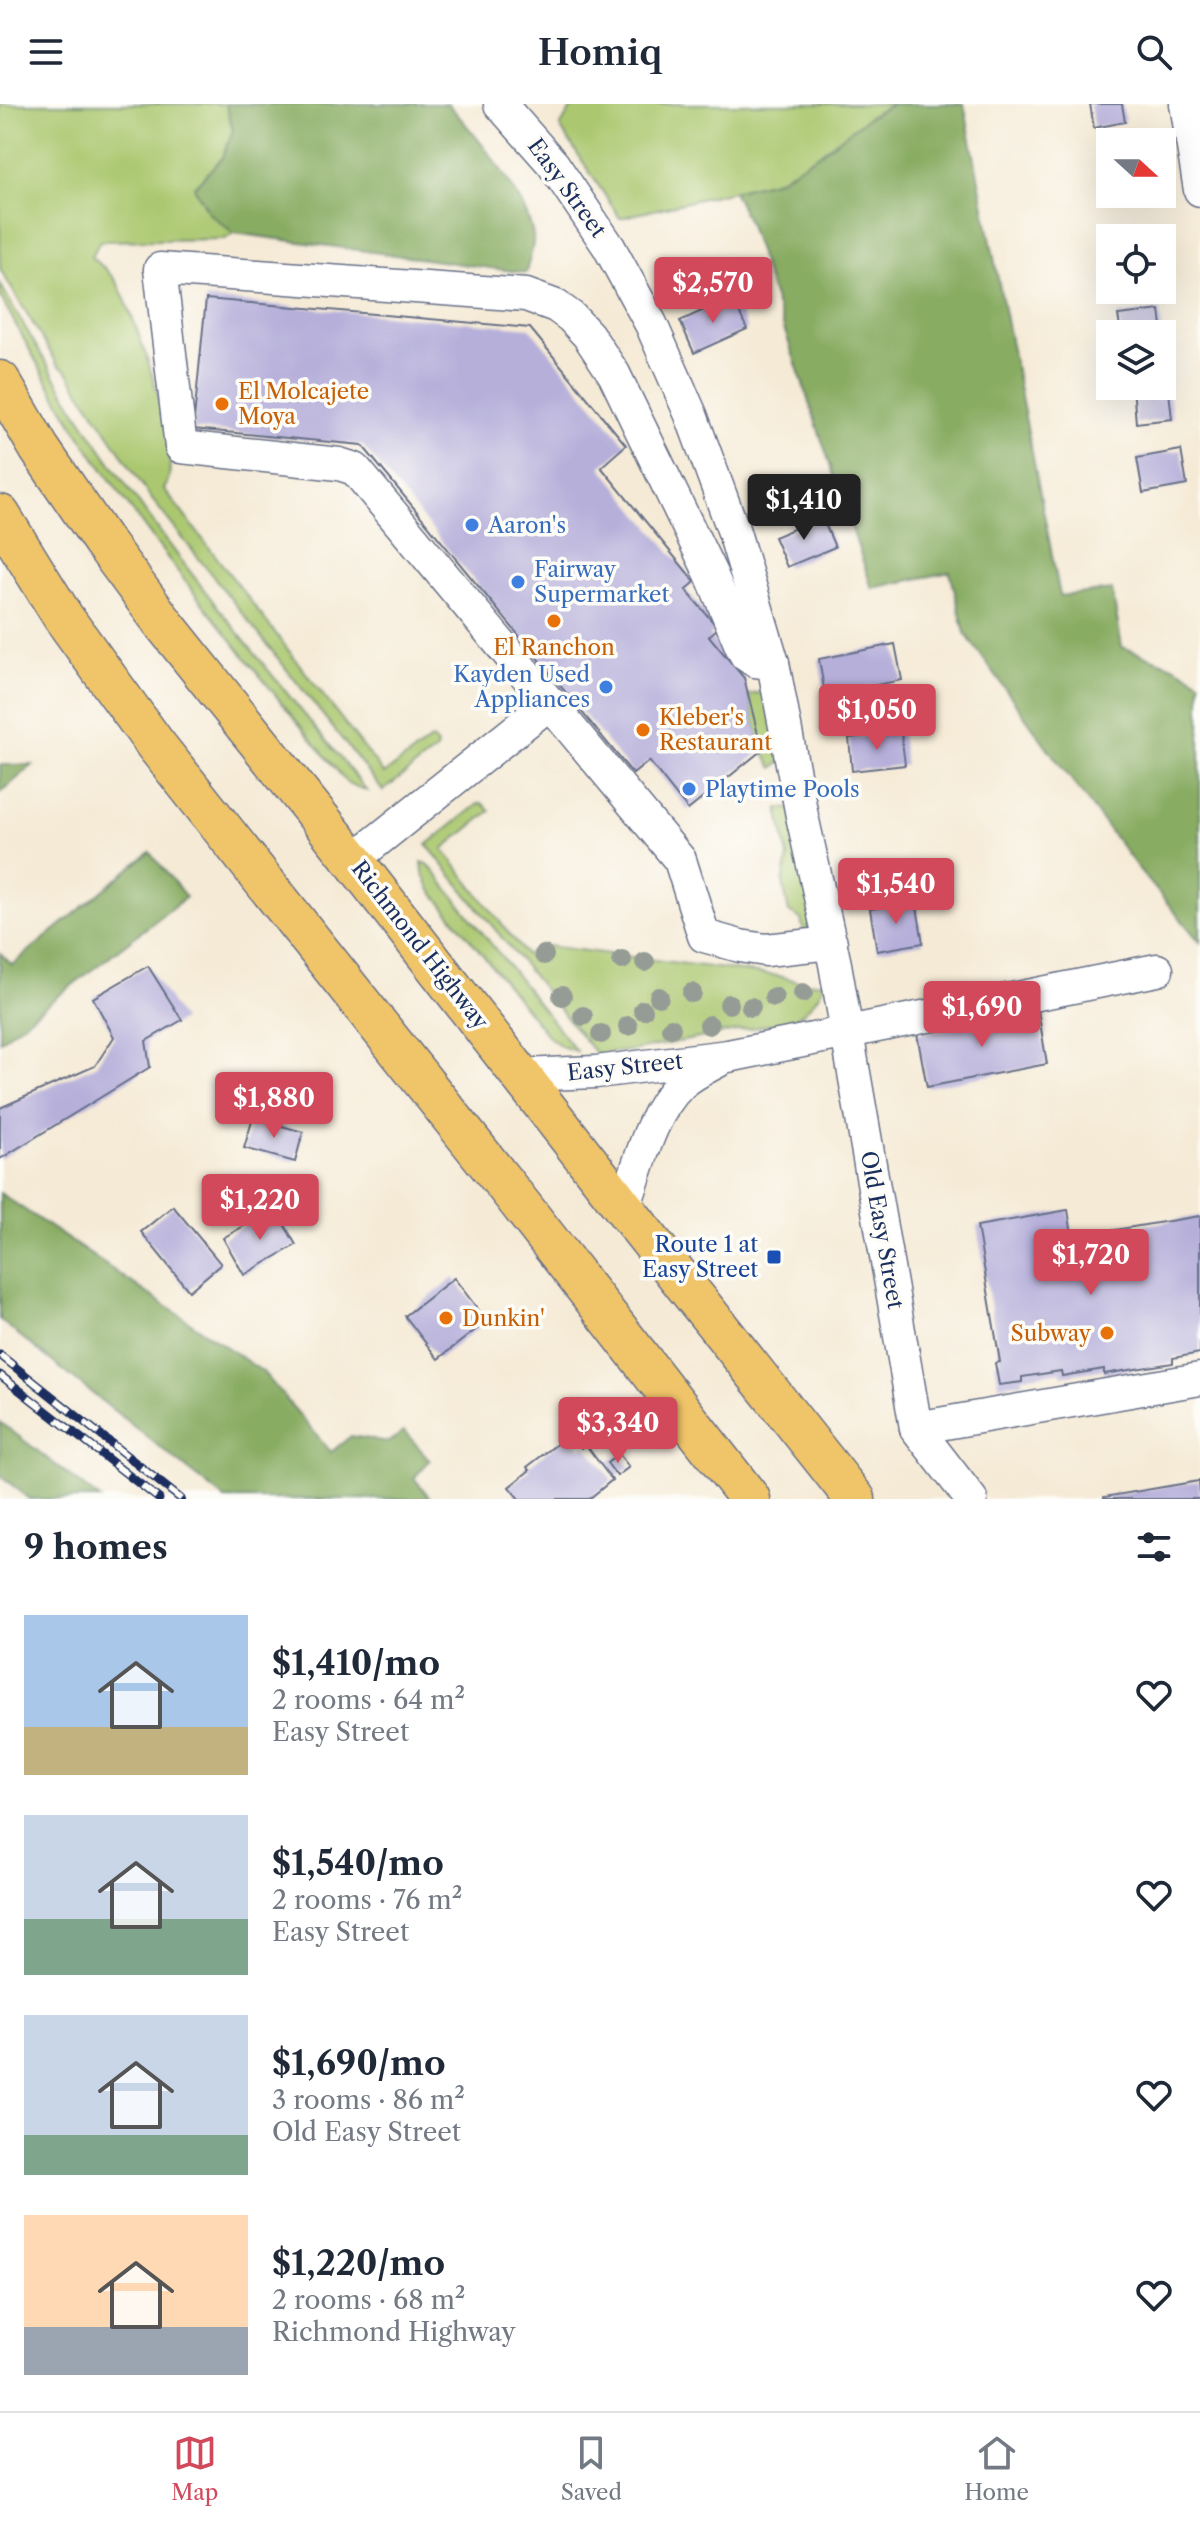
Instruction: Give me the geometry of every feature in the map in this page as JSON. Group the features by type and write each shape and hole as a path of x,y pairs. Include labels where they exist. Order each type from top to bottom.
{"main road":[{"name":"Richmond Highway","path":"0,381 39,448 164,624 855,1499"},
{"path":"0,515 63,617 155,744 750,1499"}],"street":[{"name":"Easy Street","path":"500,104 553,164 609,247 651,324 691,415 734,532 773,663 848,1032 728,1056 596,1072 521,1075"},
{"path":"1186,104 1200,190"},
{"path":"773,663 762,663 746,655 711,574 614,374 588,335 556,306 526,295 160,269 181,447 339,464 355,469 680,860 704,936 766,950 831,943"},
{"path":"353,860 550,703"},
{"path":"848,1032 1157,970"},
{"name":"Old Easy Street","path":"848,1032 916,1428"},
{"name":"Easy Street","path":"624,1208 655,1124 669,1098 689,1078 728,1056"},
{"path":"971,1499 916,1428 1200,1379"}],"green space":[{"path":"0,104 226,104 233,130 222,158 194,187 209,213 234,233 225,239 100,241 91,257 117,283 146,355 169,450 169,473 164,489 384,774 432,739 437,746 436,750 383,791 150,497 66,370 58,365 0,269"},
{"path":"226,104 448,104 498,166 529,220 533,240 526,273 234,233 209,213 194,187 222,158 233,130"},
{"path":"574,104 893,104 870,116 778,180 620,218 560,127"},
{"path":"893,104 964,104 1060,596 1112,590 1122,647 1176,667 1200,681 1200,942 1137,867 965,633 950,572 872,588 748,222 733,191 778,180 870,116"},
{"path":"0,284 88,430 164,538 367,791 347,783 211,614 113,484 50,386 0,296"},
{"path":"769,691 783,761 773,768 762,750 748,695"},
{"path":"0,765 33,765 0,793"},
{"path":"482,803 490,811 443,849 526,955 540,945 779,976 803,983 825,982 819,994 807,1009 790,1021 630,1051 595,1053 427,845"},
{"path":"778,808 792,809 815,928 804,932 801,919 789,912 783,883 788,857"},
{"path":"150,852 186,897 0,1041 0,953 12,965"},
{"path":"422,862 428,864 576,1051 561,1046 547,1035 430,889"},
{"path":"0,1193 263,1372 331,1452 351,1436 389,1442 404,1431 430,1460 414,1478 431,1499 225,1499 0,1320"},
{"path":"0,1422 100,1499 29,1499 0,1475"}],"building":[{"path":"1090,104 1122,104 1125,122 1094,128"},
{"path":"732,297 747,329 694,353 680,321"},
{"path":"206,299 530,328 626,445 601,467 695,582 686,590 718,628 709,636 744,678 762,750 688,810 649,761 633,774 362,445 193,429"},
{"path":"1160,310 1161,320 1119,320 1118,315"},
{"path":"1134,400 1170,400 1172,419 1136,423"},
{"path":"1181,450 1187,485 1143,493 1137,458"},
{"path":"822,517 835,547 787,567 774,537"},
{"path":"895,644 902,680 825,695 819,659"},
{"path":"901,732 905,765 852,771 849,738"},
{"path":"916,901 923,943 877,951 870,909"},
{"path":"148,966 182,1020 146,1041 150,1067 0,1159 0,1108 95,1066 114,1037 93,998"},
{"path":"1038,1010 1047,1064 927,1087 917,1034"},
{"path":"253,1118 303,1132 295,1162 244,1148"},
{"path":"173,1206 221,1264 189,1291 141,1232"},
{"path":"275,1208 296,1245 244,1275 223,1238"},
{"path":"1068,1210 1077,1266 1107,1261 1102,1232 1200,1216 1200,1353 1173,1358 1173,1363 1104,1374 1104,1369 1062,1376 1061,1371 1022,1377 1022,1382 999,1385 995,1363 1000,1362 977,1226"},
{"name":"Dunkin'","path":"454,1278 487,1321 438,1359 405,1316"},
{"path":"570,1434 581,1448 586,1445 612,1480 589,1499 519,1499 509,1487 530,1470 527,1467"},
{"path":"619,1454 629,1467 617,1476 607,1463"},
{"path":"1199,1481 1200,1499 1104,1499 1104,1497"}],"railway":[{"path":"0,1355 181,1499"},
{"path":"0,1375 159,1499"}],"place":[{"name":"El Molcajete Moya","path":"222,404"},
{"name":"Aaron's","path":"472,525"},
{"name":"Fairway Supermarket","path":"518,582"},
{"name":"El Ranchon","path":"554,621"},
{"name":"Kayden Used Appliances","path":"606,687"},
{"name":"Kleber's Restaurant","path":"643,730"},
{"name":"Playtime Pools","path":"689,789"},
{"name":"Route 1 at Easy Street","path":"774,1257"},
{"name":"Dunkin'","path":"446,1318"},
{"name":"Subway","path":"1107,1333"}]}
